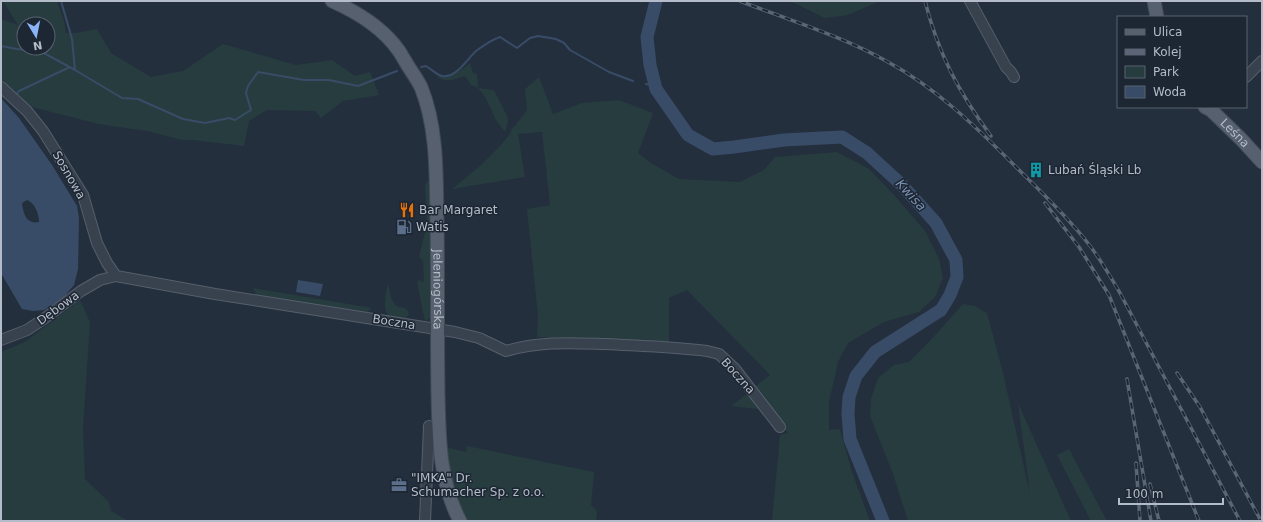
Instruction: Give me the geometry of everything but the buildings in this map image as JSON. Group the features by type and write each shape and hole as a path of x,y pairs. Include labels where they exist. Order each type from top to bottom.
{"main road":[{"name":"Jeleniogórska","path":"332,1 362,17 386,35 399,51 420,86 427,104 434,143 436,190 436,329 440,454 450,498 460,521"},
{"path":"1154,1 1157,16"},
{"name":"Leśna","path":"1210,108 1251,148 1262,162"}],"street":[{"path":"970,1 1006,67 1014,77"},
{"path":"1247,76 1262,61"},
{"name":"Sosnowa","path":"1,87 43,130 83,195 97,243 107,263 116,276"},
{"name":"Boczna","path":"116,276 215,294 436,329 479,338 506,351 530,345 556,343 636,346 713,352 719,354 735,369 780,427"},
{"name":"Dębowa","path":"1,340 26,330 100,280 116,276"},
{"path":"425,521 429,426"}],"green space":[{"path":"3,1 57,1 64,21 66,33 97,29 111,53 151,77 183,71 223,44 296,65 332,60 355,76 370,72 379,95 343,101 321,118 315,111 267,110 249,121 244,146 182,140 147,131 98,124 32,107 17,97 1,83 1,19 16,24 16,56 56,56 56,16 16,16 16,22"},
{"path":"790,1 880,1 848,15 825,18"},
{"path":"470,63 473,73 477,74 478,88 471,85 465,76 448,81 437,77 455,74"},
{"path":"539,77 553,114 582,103 619,100 653,113 638,153 651,163 679,179 740,182 764,170 775,157 837,152 869,169 925,231 939,259 943,278 935,297 919,312 884,322 848,343 838,362 829,402 829,430 840,429 851,469 870,521 772,521 780,435 788,433 753,388 770,375 687,290 669,298 669,343 537,337 538,316 527,209 550,205 542,132 518,134 525,177 452,189 480,166 510,134 512,128 527,110 525,89"},
{"path":"478,88 494,90 508,118 505,132 496,120 485,97"},
{"path":"428,181 430,182 432,312 430,313 430,318 425,321 417,283 419,280 424,282 423,261 419,257 427,224 425,186"},
{"path":"388,283 394,303 398,307 405,308 408,311 409,315 403,320 391,319 386,311 385,297"},
{"path":"253,288 372,308 365,314 257,296"},
{"path":"80,300 90,322 83,429 85,479 109,502 111,511 128,521 1,521 1,352 25,342"},
{"path":"963,304 975,306 987,313 1003,373 1030,494 1018,403 1071,521 908,521 893,474 870,416 871,399 878,378 894,365 909,362"},
{"path":"751,391 766,410 731,406"},
{"path":"467,446 594,472 591,505 597,511 596,521 465,521 450,483 445,447 466,452"},
{"path":"1069,449 1107,521 1091,521 1057,455"}],"water":[{"path":"1,98 19,118 52,165 77,206 79,218 78,269 74,285 63,298 44,310 33,311 22,309 1,273","holes":["27,200 30,201 36,209 39,222 31,222 24,214 22,203"]},
{"path":"298,280 323,284 320,296 296,292"}],"waterway":[{"path":"61,1 72,39 75,70 122,98 138,99 183,119 205,123 229,118 235,120 251,110 246,93 248,86 258,72 304,80 329,80 358,86 397,71"},
{"name":"Kwisa","path":"656,1 647,37 650,65 656,89 688,135 713,149 784,140 842,137 867,153 902,185 936,223 956,260 957,277 950,295 941,310 875,352 856,376 849,397 848,414 850,439 883,521"},
{"path":"421,67 426,66 442,76 447,76 457,71 476,51 497,38 500,37 517,48 530,38 538,36 556,39 564,43 570,50 609,72 633,81"},
{"path":"1,46 42,52 75,70"},
{"path":"16,95 19,91 70,67"},
{"path":"646,84 655,86"}],"railway":[{"path":"740,1 852,44 906,72 938,95 969,121 1060,212 1079,232 1105,267 1240,521"},
{"path":"925,1 936,38 951,72 959,88 991,136"},
{"path":"1045,203 1079,247 1109,295 1199,521"},
{"path":"1177,373 1200,407 1261,521"},
{"path":"1127,379 1151,521"},
{"path":"1136,463 1140,521"},
{"path":"1150,484 1159,521"}],"place":[{"name":"Lubań Śląski Lb","path":"1036,170"},
{"name":"Bar Margaret","path":"407,210"},
{"name":"Watis","path":"404,227"},
{"name":"\"IMKA\" Dr. Schumacher Sp. z o.o.","path":"399,485"}]}
